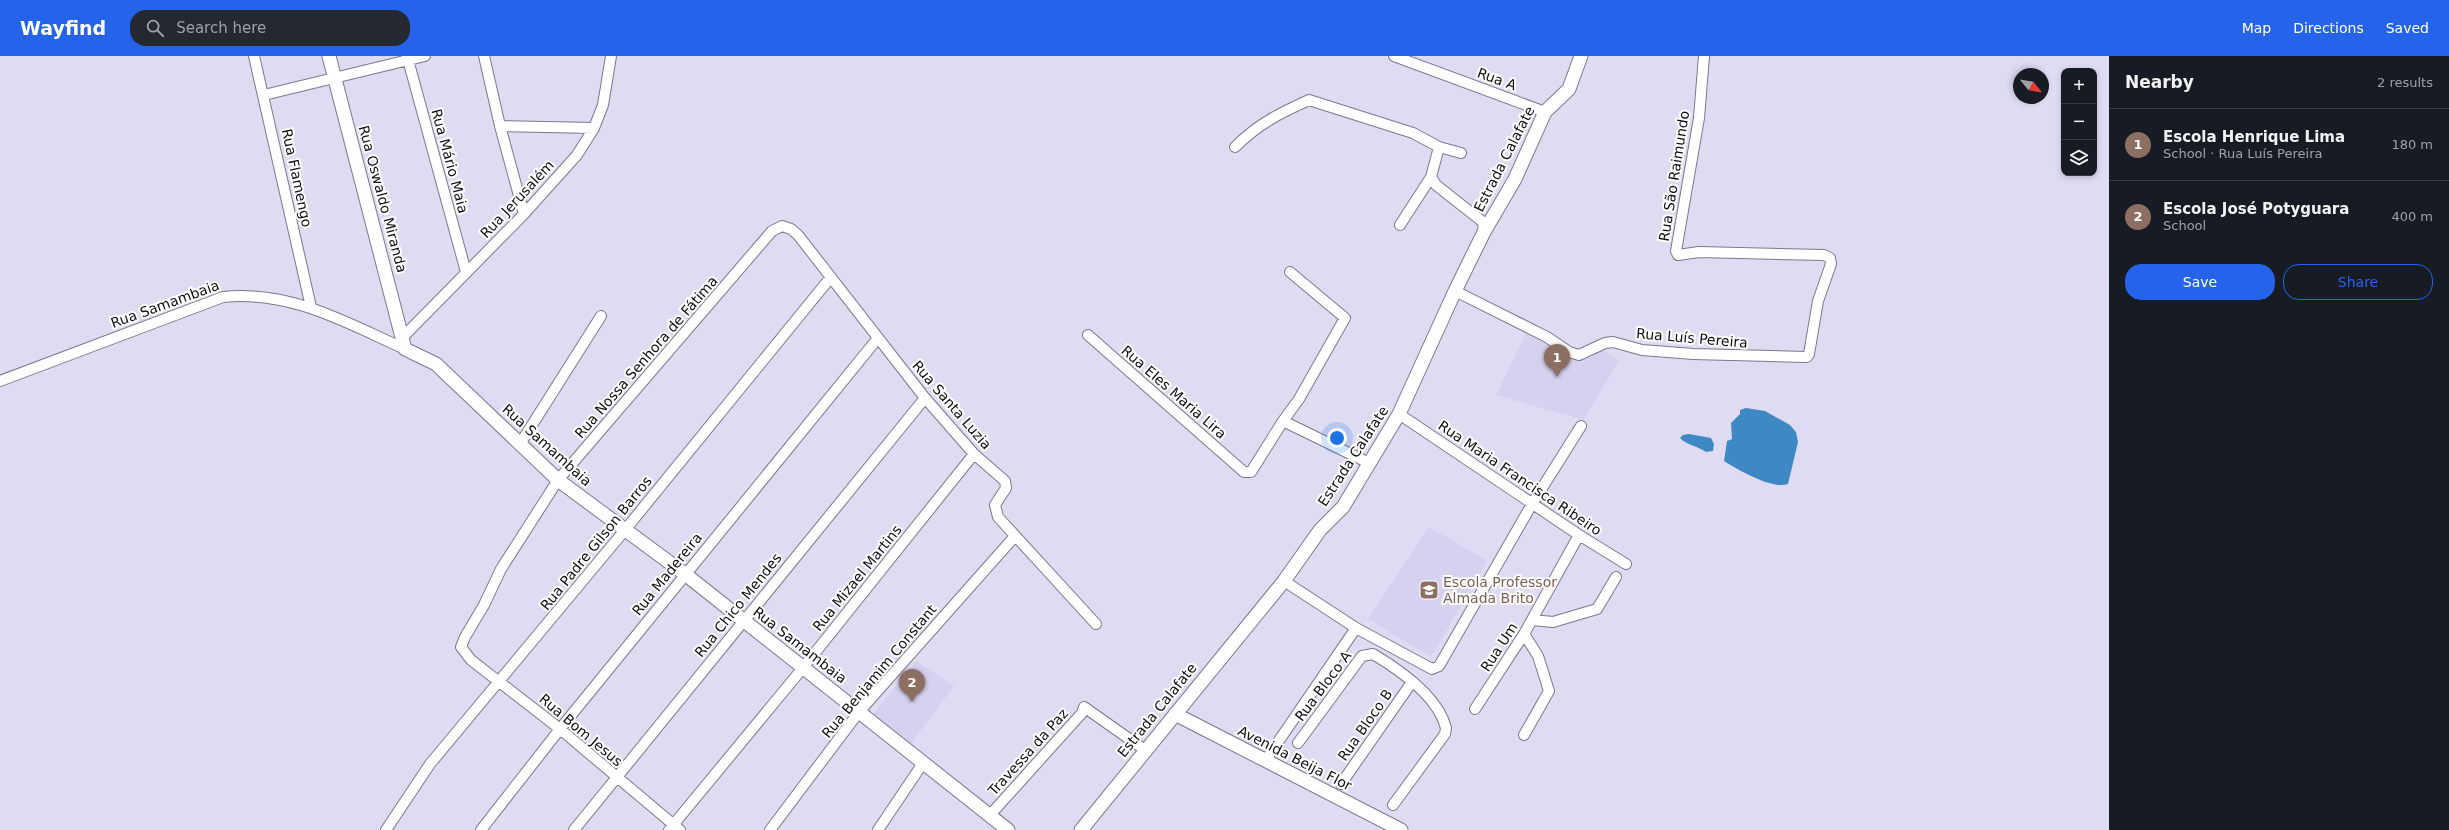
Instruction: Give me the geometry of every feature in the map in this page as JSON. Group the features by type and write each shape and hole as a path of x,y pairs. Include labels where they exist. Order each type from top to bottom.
{"street":[{"name":"Rua Flamengo","path":"254,56 311,307"},
{"name":"Rua Oswaldo Miranda","path":"329,56 403,344"},
{"path":"264,95 407,57 425,56"},
{"path":"484,56 500,126 524,214"},
{"name":"Rua Jerusalém","path":"403,344 466,272 524,214 577,155 594,128 603,105 611,56"},
{"name":"Rua A","path":"1394,56 1545,112"},
{"name":"Estrada Calafate","path":"1081,830 1284,581 1320,530 1343,507 1399,414 1455,291 1484,232 1515,179 1545,112 1569,89 1581,56"},
{"name":"Rua São Raimundo","path":"1704,56 1699,118 1676,251 1678,255 1699,252 1827,256 1831,264 1818,301 1809,354 1803,358"},
{"name":"Rua Mário Maia","path":"407,57 466,272"},
{"path":"1235,147 1254,128 1280,112 1309,100 1413,133 1439,147 1461,153"},
{"path":"500,126 594,128"},
{"path":"1400,225 1431,177 1439,147"},
{"path":"1431,177 1436,185 1483,222 1484,232"},
{"name":"Rua Nossa Senhora de Fátima","path":"464,652 462,642 484,605 501,569 558,480 772,231 782,226 791,229 798,235"},
{"name":"Rua Santa Luzia","path":"798,235 924,398 974,454 1006,481 1006,488 994,509 998,517 1096,624"},
{"path":"1290,272 1339,311 1345,321 1283,421 1369,463"},
{"name":"Rua Padre Gilson Barros","path":"386,830 430,764 500,682 831,277"},
{"name":"Rua Luís Pereira","path":"1455,291 1547,337 1569,352 1578,355 1605,343 1613,342 1642,350 1664,352 1803,358"},
{"name":"Rua Samambaia","path":"0,381 223,297 257,296 311,307 403,344 436,364 558,480 685,574 802,669 859,712 1008,830"},
{"path":"520,444 602,316"},
{"name":"Rua Eles Maria Lira","path":"1088,335 1242,471 1251,472 1283,421"},
{"name":"Rua Madereira","path":"481,830 685,574 878,338"},
{"name":"Rua Chico Mendes","path":"574,830 924,398"},
{"name":"Rua Maria Francisca Ribeiro","path":"1399,414 1532,504 1626,564"},
{"path":"1284,581 1356,628 1432,669 1439,666 1532,504 1581,426"},
{"name":"Rua Mizael Martins","path":"674,828 974,454"},
{"name":"Rua Um","path":"1475,709 1524,634 1579,535"},
{"name":"Rua Benjamim Constant","path":"770,830 859,712 1015,536"},
{"path":"1532,620 1553,622 1597,609 1616,577"},
{"path":"1265,761 1356,628"},
{"path":"1524,634 1538,656 1549,691 1524,735"},
{"name":"Rua Bom Jesus","path":"464,652 560,729 674,828"},
{"name":"Rua Bloco A","path":"1298,743 1362,656 1368,653 1380,658 1412,682"},
{"path":"1393,805 1445,734 1446,728 1435,705 1412,682"},
{"name":"Rua Bloco B","path":"1341,784 1412,682"},
{"path":"1316,687 1330,698"},
{"name":"Travessa da Paz","path":"990,815 1082,713 1084,708 1145,750"},
{"name":"Avenida Beija Flor","path":"1175,714 1401,830"},
{"path":"878,830 923,763"}],"shaded area":[{"path":"1527,331 1571,355 1587,358 1603,349 1619,360 1584,420 1496,395"},
{"name":"Escola Professor Almada Brito","path":"1429,527 1487,561 1431,657 1368,619"},
{"path":"916,661 954,686 910,745 870,718"}],"water":[{"path":"1746,408 1765,411 1790,425 1796,432 1798,442 1788,484 1773,484 1755,478 1724,461 1727,441 1732,439 1731,423 1740,414 1740,410"},
{"path":"1689,434 1711,438 1714,444 1713,451 1706,452 1686,443 1680,438 1683,435"}],"place":[{"name":"Escola Henrique Lima","path":"1557,377"},
{"name":"Escola Professor Almada Brito","path":"1429,590"},
{"name":"Escola José Potyguara","path":"912,702"}]}
